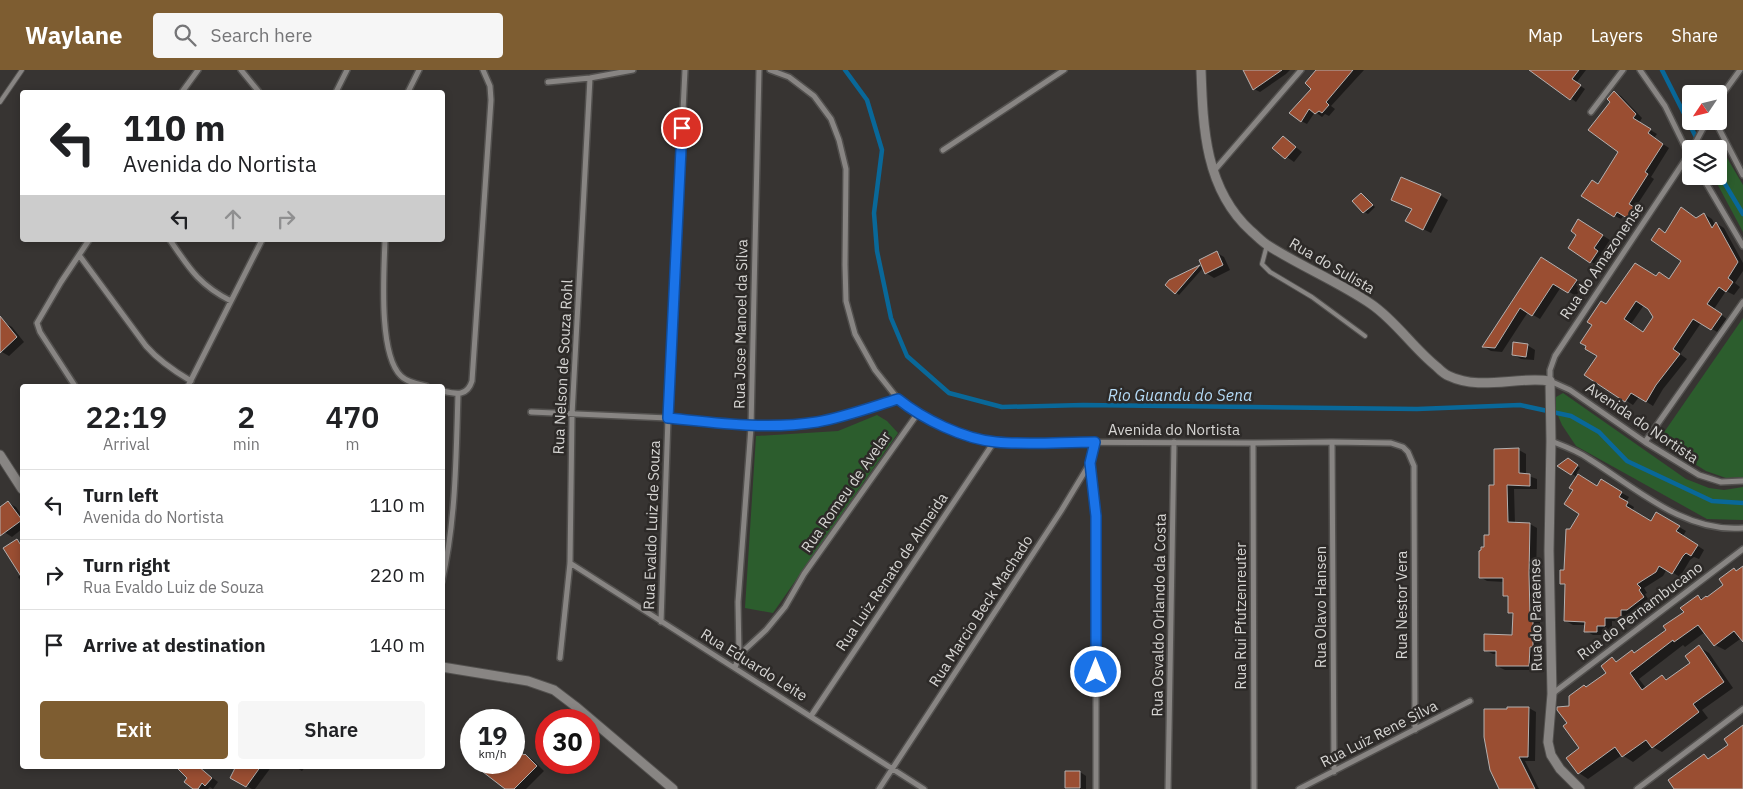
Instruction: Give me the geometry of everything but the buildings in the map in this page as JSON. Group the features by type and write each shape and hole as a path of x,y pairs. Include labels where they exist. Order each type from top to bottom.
{"street":[{"path":"183,90 198,70"},
{"path":"241,70 257,90"},
{"path":"409,90 419,70"},
{"path":"445,391 458,394 470,388 472,381 491,100 490,86 483,70"},
{"path":"548,82 590,78 633,70"},
{"name":"Rua Evaldo Luiz de Souza","path":"661,622 668,418 685,70"},
{"name":"Rua Jose Manoel da Silva","path":"735,668 739,654 738,602 751,427 759,70"},
{"path":"531,412 668,418 751,427 817,422 898,399 876,370 855,334 846,301 846,170 839,140 831,119 814,96 789,77 770,70"},
{"path":"943,150 1064,70"},
{"name":"Rua do Sulista","path":"1201,70 1207,148 1213,172 1232,210 1246,227 1267,245 1372,305 1448,376 1468,381 1494,382 1538,379 1550,386"},
{"path":"1213,172 1301,70"},
{"path":"1591,112 1624,70"},
{"path":"1640,70 1665,106 1684,140"},
{"path":"1728,87 1740,70"},
{"path":"337,90 346,71"},
{"name":"Rua Nelson de Souza Rohl","path":"560,658 570,563 572,415 590,78"},
{"path":"1720,130 1743,175"},
{"name":"Rua do Amazonense","path":"1550,386 1550,370 1555,356 1682,166"},
{"path":"1707,185 1743,246"},
{"path":"74,384 40,332 37,323 38,318 88,242"},
{"path":"171,242 190,270 203,284 213,292 231,300"},
{"path":"79,255 157,359 190,383 261,242"},
{"path":"385,242 384,307 389,349 400,375 417,384"},
{"path":"1645,442 1743,302"},
{"name":"Avenida do Nortista","path":"1550,386 1570,390 1645,442 1699,475 1721,482 1743,481"},
{"name":"Rua do Paraense","path":"1550,386 1549,551 1552,694 1548,742 1551,755 1560,769 1580,789"},
{"path":"445,569 449,554 455,501 458,394"},
{"name":"Avenida do Nortista","path":"898,399 918,413 963,434 994,442 1391,443 1402,448 1411,457 1414,466 1414,481"},
{"name":"Rua Romeu de Avelar","path":"739,654 766,630 785,607 804,574 918,413"},
{"path":"1551,441 1588,458 1678,515 1715,528 1743,528"},
{"name":"Rua Luiz Renato de Almeida","path":"811,716 994,442"},
{"name":"Rua Marcio Beck Machado","path":"879,789 1061,511 1090,463 1095,442"},
{"name":"Rua Osvaldo Orlando da Costa","path":"1168,789 1174,442"},
{"name":"Rua Olavo Hansen","path":"1332,442 1334,772"},
{"name":"Rua Rui Pfutzenreuter","path":"1253,443 1254,789"},
{"path":"0,455 20,483"},
{"path":"1090,463 1096,516 1096,789"},
{"name":"Rua Nestor Vera","path":"1414,481 1415,730"},
{"name":"Rua do Pernambucano","path":"1552,694 1743,549"},
{"name":"Rua Eduardo Leite","path":"570,563 924,789"},
{"path":"445,667 528,681 554,690 673,789"},
{"name":"Rua Luiz Rene Silva","path":"1299,789 1470,701"},
{"path":"1637,789 1743,710"}],"lane":[{"path":"0,102 22,70"},
{"path":"1267,245 1262,264 1270,272 1312,297 1365,336"}],"green space":[{"path":"1727,158 1743,185 1743,232 1718,185 1727,185"},
{"path":"1743,318 1743,477 1726,478 1706,471 1658,441"},
{"path":"1563,393 1686,479 1709,488 1724,490 1743,487 1743,520 1707,519 1576,446 1562,425 1556,411 1556,397"},
{"path":"877,415 887,421 898,433 773,613 745,608 756,436 838,431"}],"waterway":[{"name":"Rio Guandu do Sena","path":"845,70 867,100 882,150 874,213 877,251 891,318 907,356 949,393 1002,407 1083,405 1417,409 1520,405 1571,416 1599,432 1627,461 1712,501 1743,503"},
{"path":"1662,70 1697,140"},
{"path":"1726,185 1743,214"}],"route":[{"path":"682,128 668,418 751,427 817,422 898,399 918,413 938,423 963,434 994,442 1095,442 1090,463 1096,503 1096,672"}]}
